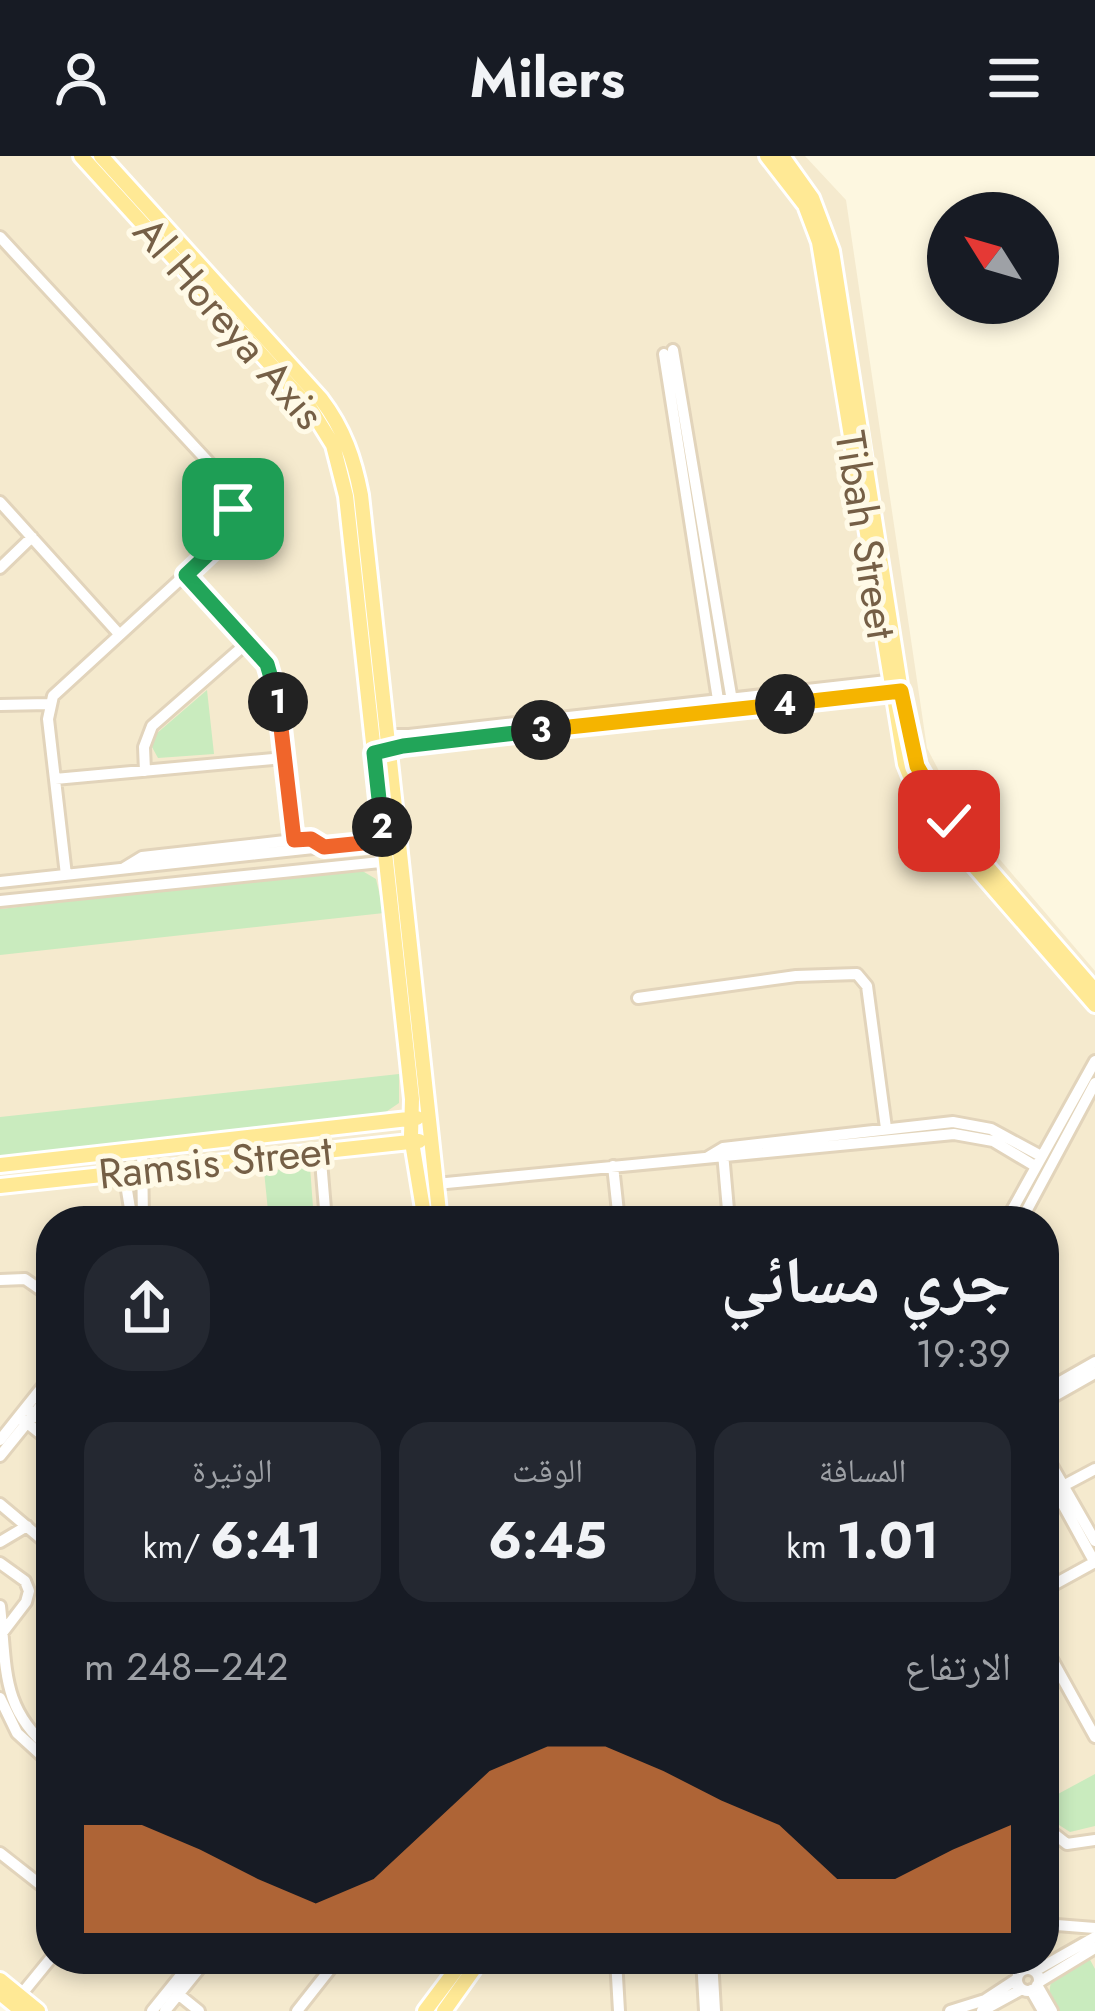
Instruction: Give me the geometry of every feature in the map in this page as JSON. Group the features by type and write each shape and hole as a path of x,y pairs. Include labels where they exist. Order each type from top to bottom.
{"main road":[{"name":"Al Horeya Axis","path":"82,156 310,408 330,437 346,496 380,743"},
{"name":"Al Horeya Axis","path":"101,156 315,392 343,432 361,495 380,743 420,1118 431,1140 436,1184 433,1206"},
{"name":"Tibah Street","path":"767,156 794,188 813,223 843,352"},
{"name":"Tibah Street","path":"782,156 807,189 826,228 905,764 924,804 1095,1006"},
{"name":"Tibah Street","path":"894,686 911,748 932,795 968,845 1095,991"},
{"name":"Al Horeya Axis","path":"420,1118 412,1142 430,1206"},
{"name":"Ramsis Street","path":"0,1165 420,1118"},
{"name":"Ramsis Street","path":"0,1186 431,1140"},
{"path":"424,2011 452,1974"},
{"path":"449,2009 471,1974"},
{"path":"0,1980 14,2004"},
{"path":"0,1993 14,2004 38,2011"}],"street":[{"path":"0,238 227,488 233,509 228,532 65,682 49,704 66,875 57,895"},
{"path":"669,352 726,705"},
{"path":"0,502 119,634"},
{"path":"0,568 32,537"},
{"path":"186,575 267,664 274,682 294,840"},
{"path":"146,771 144,746 152,726 248,642"},
{"path":"380,743 894,686"},
{"path":"0,705 49,704"},
{"path":"55,779 284,758"},
{"path":"124,868 142,857 294,840 311,839 324,847"},
{"path":"3,880 390,840"},
{"path":"0,901 393,861"},
{"path":"66,875 81,892"},
{"path":"638,998 796,976 857,974 867,986 886,1128"},
{"path":"1014,1206 1095,1061"},
{"path":"1029,1206 1095,1083"},
{"path":"436,1184 708,1156 886,1128 966,1123 1003,1134 1038,1161"},
{"path":"723,1153 954,1134 993,1141 1038,1161"},
{"path":"142,1150 142,1206"},
{"path":"112,1153 123,1172 129,1206"},
{"path":"723,1153 728,1206"},
{"path":"321,1161 325,1206"},
{"path":"613,1166 617,1206"},
{"path":"0,1280 25,1279 36,1287"},
{"path":"1059,1382 1095,1362"},
{"path":"1059,1393 1095,1373"},
{"path":"0,1456 36,1399"},
{"path":"0,1440 36,1406"},
{"path":"26,1415 36,1420"},
{"path":"26,1415 36,1426"},
{"path":"1064,1486 1095,1469"},
{"path":"1059,1478 1095,1541"},
{"path":"1059,1497 1095,1562 1059,1582"},
{"path":"0,1504 36,1533"},
{"path":"0,1542 28,1526"},
{"path":"0,1563 25,1581 29,1591 3,1632"},
{"path":"0,1606 13,1708 36,1737"},
{"path":"1059,1672 1095,1737"},
{"path":"0,1698 17,1732 36,1750"},
{"path":"1059,1838 1067,1844 1095,1840"},
{"path":"0,1853 36,1881"},
{"path":"1059,1926 1095,1932"},
{"path":"1059,1956 1095,1932"},
{"path":"1059,1964 1095,1948"},
{"path":"14,2004 38,1974"},
{"path":"152,2011 182,1974"},
{"path":"165,2011 195,1974"},
{"path":"297,2011 326,1974"},
{"path":"617,1974 619,2011"},
{"path":"703,1974 705,2011"},
{"path":"713,1974 715,2011"},
{"path":"950,2011 985,2000 1028,1977"},
{"path":"982,2011 1028,1977"},
{"path":"1028,1977 1042,2011"},
{"path":"1028,1977 1052,2011"},
{"path":"178,1994 199,2011"}],"shaded area":[{"path":"0,156 805,156 846,200 927,748 962,815 1095,971 1095,2011 34,2011 0,1984"}],"green space":[{"path":"207,690 214,754 158,758 152,747 156,734"},
{"path":"359,869 376,879 384,913 0,955 0,909"},
{"path":"399,1074 399,1103 380,1116 0,1158 0,1117"},
{"path":"310,1167 313,1206 268,1206 264,1171"},
{"path":"1095,1774 1095,1826 1070,1832 1059,1825 1059,1793"},
{"path":"1088,1956 1095,1969 1095,2011 1057,2011 1049,1995 1051,1980"}],"route":[{"path":"233,509 221,542 186,575 272,673 294,840 316,840 324,847 383,841 374,753 387,749 901,691 917,766 949,821"}]}
